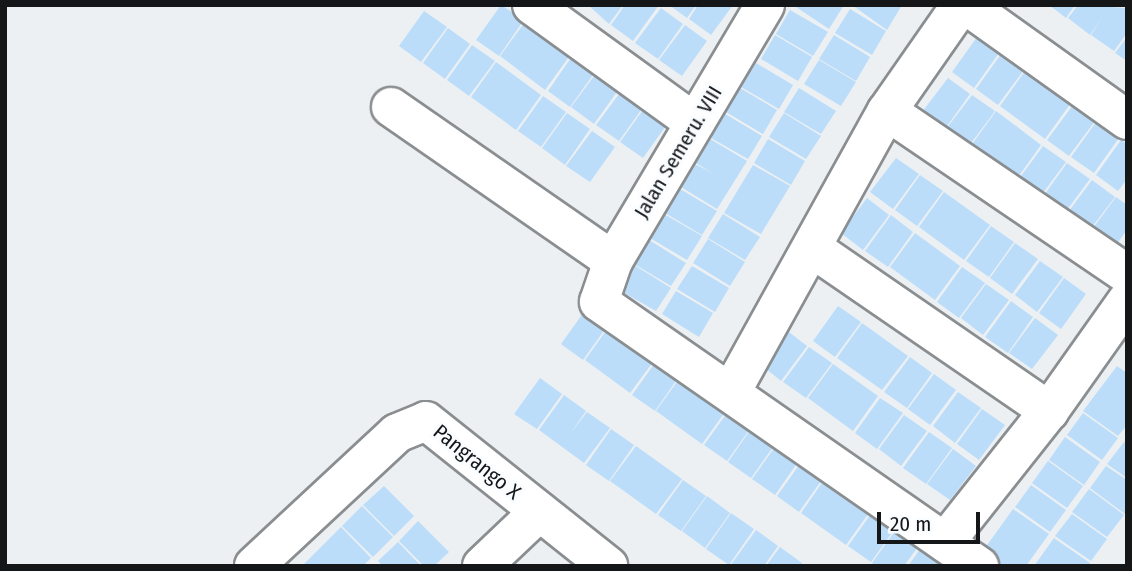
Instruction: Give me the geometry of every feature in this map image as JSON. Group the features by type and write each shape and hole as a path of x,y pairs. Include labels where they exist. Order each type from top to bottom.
{"street":[{"path":"532,5 695,123"},
{"name":"Jalan Semeru. VIII","path":"731,392 599,302 613,261 765,5"},
{"path":"961,5 887,111 731,392 979,566"},
{"path":"966,5 1127,120"},
{"path":"391,107 613,261"},
{"path":"887,111 1127,274"},
{"path":"812,248 1049,411"},
{"path":"946,542 1049,411 1127,301"},
{"name":"Pangrango X","path":"254,566 397,433 426,421 608,566"},
{"path":"482,566 539,512"}],"building":[{"path":"501,5 524,20 499,56 476,40"},
{"path":"588,5 623,5 609,24"},
{"path":"625,5 659,5 633,41 611,25"},
{"path":"669,5 696,5 687,18"},
{"path":"698,5 733,5 711,35 689,19"},
{"path":"793,5 844,5 829,29"},
{"path":"852,5 902,5 887,30"},
{"path":"1049,5 1075,5 1066,18"},
{"path":"1078,5 1127,8 1127,33 1114,51 1091,35 1102,18 1090,35 1068,18"},
{"path":"661,8 683,24 658,59 635,43"},
{"path":"850,9 886,31 872,55 835,33"},
{"path":"790,10 828,32 813,56 776,34"},
{"path":"424,11 447,27 421,62 399,46"},
{"path":"525,22 571,54 545,90 500,56"},
{"path":"685,25 707,41 682,76 659,60"},
{"path":"448,28 470,44 445,79 423,63"},
{"path":"775,35 812,57 798,81 761,59"},
{"path":"834,35 870,57 856,81 819,59"},
{"path":"977,37 999,53 974,88 952,72"},
{"path":"1127,37 1127,61 1115,53"},
{"path":"472,45 495,61 469,96 447,80"},
{"path":"1001,54 1024,70 998,105 976,89"},
{"path":"573,55 595,72 570,107 548,91"},
{"path":"819,60 856,82 841,106 804,84"},
{"path":"496,62 541,95 516,130 471,97"},
{"path":"756,63 793,85 779,109 741,87"},
{"path":"1025,71 1071,103 1045,139 1000,106"},
{"path":"597,72 619,89 594,124 571,107"},
{"path":"948,78 970,94 945,129 922,112"},
{"path":"740,88 777,110 763,134 726,112"},
{"path":"799,88 836,111 821,134 784,112"},
{"path":"622,90 644,106 619,141 596,125"},
{"path":"972,95 995,111 969,146 946,129"},
{"path":"543,96 566,112 541,147 518,131"},
{"path":"1073,105 1095,121 1069,156 1047,140"},
{"path":"645,107 668,123 643,158 620,142"},
{"path":"996,111 1041,145 1016,180 970,147"},
{"path":"567,113 590,129 565,165 542,148"},
{"path":"784,113 821,136 806,159 769,137"},
{"path":"725,114 762,136 748,159 711,138"},
{"path":"1096,122 1119,138 1094,173 1071,157"},
{"path":"592,131 615,147 590,182 566,166"},
{"path":"710,139 747,161 717,209 681,187 695,164 712,173 696,163"},
{"path":"768,139 805,161 791,185 754,163"},
{"path":"1121,140 1127,144 1127,179 1118,191 1096,175"},
{"path":"1043,146 1066,162 1040,197 1018,180"},
{"path":"896,158 919,174 893,209 870,192"},
{"path":"1067,163 1090,179 1064,214 1042,198"},
{"path":"753,165 790,186 761,234 724,213"},
{"path":"920,175 943,191 917,226 895,210"},
{"path":"1092,180 1115,197 1089,231 1066,215"},
{"path":"680,189 717,211 702,235 665,213"},
{"path":"944,192 990,225 964,260 919,227"},
{"path":"1116,197 1127,205 1127,230 1113,249 1090,232"},
{"path":"867,198 889,215 863,250 841,233"},
{"path":"664,214 702,236 687,260 650,238"},
{"path":"723,214 760,237 745,260 708,238"},
{"path":"891,215 913,232 888,267 865,251"},
{"path":"991,226 1014,242 989,277 966,261"},
{"path":"915,233 960,266 935,300 890,267"},
{"path":"708,239 745,262 730,286 693,263"},
{"path":"649,240 686,263 671,286 634,264"},
{"path":"1015,243 1038,259 1012,294 990,278"},
{"path":"1040,261 1063,277 1037,312 1015,295"},
{"path":"634,265 671,288 656,311 619,290"},
{"path":"692,266 729,288 715,312 677,289"},
{"path":"962,267 985,283 959,318 937,302"},
{"path":"1064,278 1086,294 1061,329 1039,313"},
{"path":"986,284 1009,300 983,335 961,318"},
{"path":"676,291 713,313 699,337 662,314"},
{"path":"1011,301 1033,317 1008,353 985,337"},
{"path":"838,306 861,322 835,357 813,341"},
{"path":"586,309 608,325 583,360 561,344"},
{"path":"1035,318 1058,335 1032,369 1009,353"},
{"path":"862,323 908,356 882,390 837,358"},
{"path":"610,325 656,358 630,393 585,360"},
{"path":"785,329 807,346 781,381 760,364"},
{"path":"809,347 832,363 806,398 783,382"},
{"path":"910,357 932,373 907,408 884,392"},
{"path":"657,360 680,375 655,411 632,395"},
{"path":"833,364 878,396 853,431 808,398"},
{"path":"1117,366 1127,373 1127,425 1118,436 1083,411"},
{"path":"934,374 956,390 930,425 908,409"},
{"path":"681,376 728,408 702,444 656,411"},
{"path":"540,378 562,394 537,429 514,414"},
{"path":"958,392 981,408 955,443 933,426"},
{"path":"564,395 586,411 570,434 587,412 610,428 584,463 539,430"},
{"path":"880,398 903,413 877,449 855,433"},
{"path":"982,409 1005,425 979,460 957,444"},
{"path":"729,410 752,426 727,461 704,445"},
{"path":"1083,413 1118,438 1102,460 1067,435"},
{"path":"904,415 927,431 901,466 879,449"},
{"path":"753,426 776,443 751,478 728,462"},
{"path":"611,429 634,445 609,481 586,465"},
{"path":"929,432 952,448 926,484 903,468"},
{"path":"1065,437 1100,462 1084,485 1049,460"},
{"path":"1124,442 1127,444 1127,478 1107,464"},
{"path":"777,444 800,459 775,495 752,479"},
{"path":"636,446 682,479 656,514 610,481"},
{"path":"953,449 976,466 950,500 927,484"},
{"path":"802,461 824,477 799,512 777,496"},
{"path":"1048,461 1083,486 1067,508 1032,483"},
{"path":"1106,466 1127,480 1125,514 1090,488"},
{"path":"826,477 871,510 846,545 801,513"},
{"path":"683,480 706,496 681,531 658,515"},
{"path":"1031,485 1066,510 1050,532 1015,507"},
{"path":"384,486 414,516 394,536 363,505"},
{"path":"1089,489 1124,515 1107,537 1072,512"},
{"path":"707,496 730,513 705,548 682,531"},
{"path":"362,506 393,537 373,557 342,526"},
{"path":"1013,509 1049,534 1026,566 996,566 980,555"},
{"path":"873,511 896,527 871,562 848,546"},
{"path":"731,513 754,529 729,565 706,549"},
{"path":"1072,514 1107,539 1091,561 1055,536"},
{"path":"418,521 449,552 434,566 424,566 399,541"},
{"path":"341,527 371,558 363,566 302,566"},
{"path":"897,528 920,544 904,566 876,566 872,563"},
{"path":"756,530 778,546 764,566 730,566"},
{"path":"1054,538 1090,563 1088,566 1034,566"},
{"path":"398,542 421,566 383,566 378,561"},
{"path":"923,545 945,561 942,566 908,566"},
{"path":"780,547 802,563 800,566 766,566"}]}
